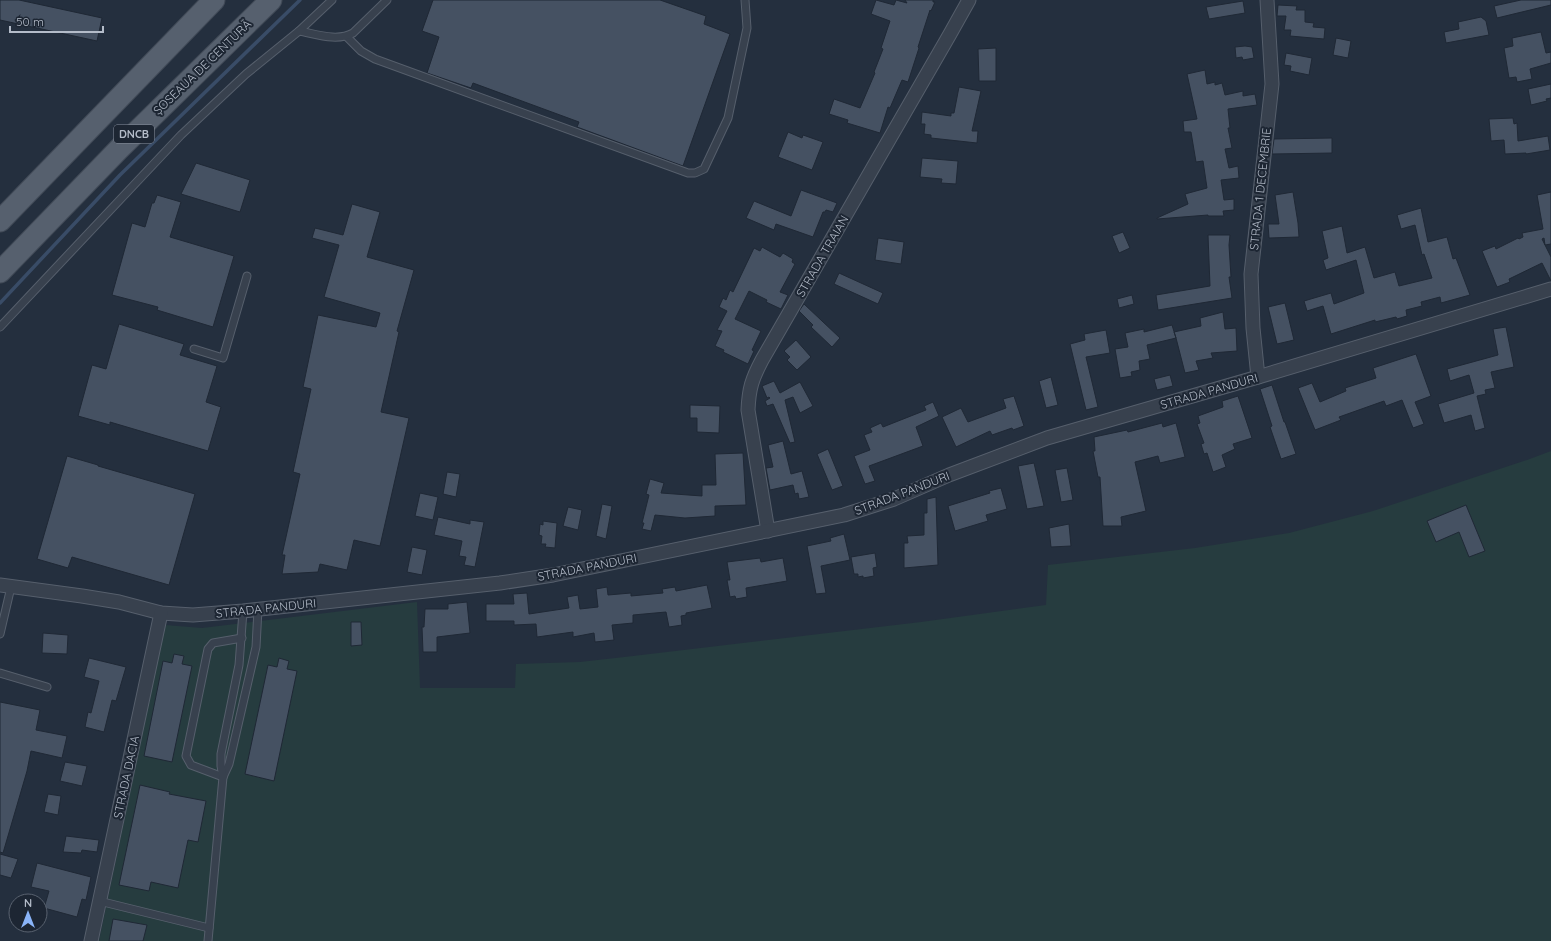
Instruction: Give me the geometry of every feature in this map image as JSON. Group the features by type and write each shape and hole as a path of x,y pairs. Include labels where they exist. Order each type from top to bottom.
{"main road":[{"name":"DNCB","path":"0,221 214,0"},
{"name":"ȘOSEAUA DE CENTURĂ","path":"0,272 119,149 271,0"}],"street":[{"name":"STRADA TRAIAN","path":"768,531 748,410 748,393 751,381 969,0"},
{"name":"STRADA 1 DECEMBRIE","path":"1258,378 1253,328 1251,274 1272,84 1267,0"},
{"name":"STRADA PANDURI","path":"5,586 119,602 161,613 193,615 243,611 500,583 553,574 844,516 870,508 998,455 1047,438 1258,378 1551,289"},
{"name":"STRADA DACIA","path":"90,941 161,613"}],"lane":[{"path":"0,327 181,135 246,74 299,31 332,0"},
{"path":"299,31 337,37 347,37 387,0"},
{"path":"347,37 361,51 375,59 691,174 704,169 728,118 747,28 744,0"},
{"path":"194,349 223,358 247,276"},
{"path":"0,634 5,586"},
{"path":"223,777 229,764 256,646 258,609"},
{"path":"208,941 223,777 221,754 240,665 243,611"},
{"path":"223,777 192,765 186,756 208,649 213,643 242,638"},
{"path":"0,673 47,688"},
{"path":"99,901 209,928"}],"green space":[{"path":"1551,451 1551,941 99,941 165,625 202,628 417,602 420,688 515,688 516,664 580,662 921,622 1046,605 1048,565 1195,548 1289,533 1373,511"}],"building":[{"path":"0,0 19,0 102,18 97,41 0,20"},
{"path":"433,0 660,0 706,16 704,24 730,34 683,166 577,127 579,122 473,83 471,88 427,73 439,37 422,31"},
{"path":"876,0 894,5 896,0 907,3 905,0 933,0 933,2 935,2 931,11 930,10 908,82 902,80 890,108 888,107 880,133 847,123 848,120 829,114 834,99 860,108 875,73 874,72 883,49 881,48 890,21 871,14"},
{"path":"1521,0 1551,0 1551,5 1497,18 1494,6"},
{"path":"1243,1 1245,13 1209,19 1206,7"},
{"path":"1278,5 1297,6 1296,10 1305,10 1305,22 1314,23 1313,27 1325,28 1324,39 1290,36 1291,30 1284,30 1286,16 1277,16"},
{"path":"1481,17 1486,21 1489,35 1446,43 1444,32 1459,29 1458,22"},
{"path":"1541,32 1546,53 1551,52 1551,63 1530,69 1532,79 1517,82 1516,77 1509,78 1504,48 1513,46 1512,38"},
{"path":"1336,38 1351,41 1348,58 1333,55"},
{"path":"1235,47 1252,47 1254,58 1243,60 1242,57 1236,58"},
{"path":"996,48 996,81 979,81 978,49"},
{"path":"1286,53 1312,58 1309,75 1290,71 1291,66 1284,65"},
{"path":"1205,70 1207,84 1215,82 1215,85 1222,83 1225,95 1243,91 1243,96 1255,94 1257,105 1228,109 1230,128 1228,128 1232,148 1225,149 1229,168 1238,166 1239,178 1221,180 1224,200 1234,199 1234,210 1223,211 1224,216 1208,215 1157,219 1188,204 1185,194 1207,188 1203,161 1196,162 1191,132 1184,132 1183,121 1197,119 1187,74"},
{"path":"1551,84 1551,98 1546,99 1547,101 1531,105 1528,89"},
{"path":"959,87 981,91 972,131 978,131 977,143 931,138 931,135 924,134 925,124 921,124 922,112 951,116 951,113 954,113"},
{"path":"1513,118 1514,124 1517,123 1518,141 1548,136 1550,150 1526,154 1505,154 1504,140 1491,141 1489,119"},
{"path":"788,132 802,138 803,135 823,142 812,170 778,157"},
{"path":"1332,138 1332,153 1272,154 1274,139"},
{"path":"922,158 958,161 956,184 941,183 942,179 920,177"},
{"path":"196,163 250,180 240,212 181,194"},
{"path":"801,190 837,203 833,212 826,210 823,212 813,237 776,224 774,230 746,218 754,201 791,216"},
{"path":"1293,192 1299,237 1269,238 1268,224 1279,224 1275,195"},
{"path":"1551,192 1551,244 1545,245 1551,257 1551,281 1542,263 1509,279 1510,282 1497,287 1482,251 1495,246 1496,249 1518,238 1519,239 1523,237 1522,233 1543,229 1537,195"},
{"path":"157,195 181,202 170,237 234,256 213,327 157,310 158,307 112,295 132,223 145,227 152,203 154,203"},
{"path":"352,204 380,212 367,257 414,270 397,331 399,332 381,412 409,418 380,546 354,540 347,570 320,564 318,572 282,574 285,555 282,555 300,474 293,472 311,389 303,387 318,315 376,327 380,313 324,297 339,245 312,238 315,228 343,235"},
{"path":"1421,208 1428,242 1447,237 1453,259 1456,258 1470,295 1441,303 1440,297 1421,302 1422,306 1406,310 1407,316 1375,322 1375,320 1331,334 1323,306 1307,311 1304,301 1331,293 1334,304 1364,293 1356,260 1326,270 1323,260 1328,258 1322,231 1342,226 1347,253 1365,247 1374,278 1395,272 1399,286 1432,278 1424,254 1422,255 1415,225 1401,229 1397,215"},
{"path":"1123,232 1130,248 1119,253 1112,236"},
{"path":"1208,235 1230,235 1229,245 1231,277 1229,277 1232,298 1158,310 1156,295 1210,286"},
{"path":"878,238 904,242 901,264 875,260"},
{"path":"762,247 780,257 783,253 793,259 792,262 795,264 780,292 788,295 781,309 766,302 767,300 749,291 735,319 761,331 752,350 754,351 748,364 723,352 724,350 715,346 722,331 717,330 727,311 719,307 723,298 726,300 730,290 733,292 754,248 760,251"},
{"path":"839,273 883,293 878,304 834,284"},
{"path":"1132,295 1134,304 1119,308 1117,299"},
{"path":"1285,303 1294,340 1277,344 1268,307"},
{"path":"804,304 840,338 832,347 811,327 813,325 799,311"},
{"path":"1223,312 1225,329 1236,328 1237,351 1211,353 1213,358 1196,361 1199,370 1185,373 1176,338 1147,345 1150,359 1139,361 1140,370 1131,372 1132,376 1120,378 1115,349 1128,347 1125,333 1144,329 1144,332 1172,325 1174,332 1201,326 1200,318"},
{"path":"119,324 184,344 180,355 217,366 206,402 221,407 208,451 110,422 110,425 78,416 92,365 106,369"},
{"path":"1506,327 1514,367 1491,372 1495,388 1485,390 1486,394 1477,396 1485,428 1475,431 1471,415 1444,423 1438,404 1474,393 1469,375 1450,381 1447,369 1498,355 1493,329"},
{"path":"1106,330 1110,353 1086,357 1098,407 1086,410 1070,344 1085,340 1084,334"},
{"path":"796,340 811,357 797,370 787,360 790,357 784,351"},
{"path":"1416,354 1431,396 1415,402 1424,424 1413,428 1402,400 1386,406 1384,401 1339,417 1341,420 1315,430 1298,388 1312,383 1320,402 1346,391 1345,388 1376,378 1373,368"},
{"path":"1170,375 1173,386 1157,390 1154,379"},
{"path":"1051,377 1058,405 1046,408 1039,381"},
{"path":"774,381 780,393 800,382 813,406 800,413 793,397 785,400 795,442 790,443 773,404 767,406 765,401 770,398 767,398 762,386"},
{"path":"1272,385 1296,454 1281,459 1270,427 1272,426 1260,389"},
{"path":"1014,396 1024,426 1013,430 1012,428 992,435 990,431 956,447 942,417 961,408 968,422 1006,408 1003,399"},
{"path":"1238,396 1252,438 1233,444 1235,449 1222,455 1226,467 1213,472 1207,453 1204,454 1201,444 1204,443 1197,424 1200,423 1198,416 1223,407 1222,401"},
{"path":"933,402 939,416 916,427 923,446 869,466 875,481 865,484 854,456 870,450 864,435 872,432 870,428 881,423 883,427 926,410 924,406"},
{"path":"690,405 720,406 719,433 697,432 697,418 690,418"},
{"path":"1162,423 1163,427 1176,423 1185,457 1160,463 1158,456 1135,462 1146,511 1121,517 1122,526 1103,526 1100,477 1098,477 1093,451 1095,451 1094,437 1127,430 1128,432"},
{"path":"783,441 791,474 802,471 809,497 799,499 798,493 795,494 793,485 770,490 766,468 773,467 768,445"},
{"path":"828,449 843,486 832,490 817,454"},
{"path":"743,453 746,505 715,506 715,516 685,518 655,515 651,531 642,529 644,523 642,523 649,495 646,494 650,479 664,483 661,493 702,496 702,485 716,485 715,454"},
{"path":"67,456 195,494 169,585 72,557 68,568 37,559"},
{"path":"1034,463 1044,506 1027,509 1018,466"},
{"path":"1067,468 1073,500 1061,502 1055,470"},
{"path":"447,472 460,474 456,497 443,494"},
{"path":"1001,488 1007,509 986,515 988,521 955,531 948,506"},
{"path":"420,493 438,497 433,520 415,516"},
{"path":"936,497 938,565 904,568 904,543 908,543 907,536 924,535 924,513 927,513 927,499"},
{"path":"602,504 612,506 606,539 596,536"},
{"path":"1466,505 1485,551 1469,557 1459,532 1436,542 1427,521"},
{"path":"568,507 582,510 578,530 563,526"},
{"path":"438,517 470,524 470,520 484,522 475,567 464,565 466,557 459,556 462,541 434,535"},
{"path":"543,521 557,523 555,548 545,547 546,544 541,544 542,536 539,535 540,524 543,525"},
{"path":"1069,524 1071,546 1051,547 1049,528"},
{"path":"844,534 850,560 821,566 826,593 816,594 807,546 831,541 830,538"},
{"path":"412,547 427,550 422,575 407,572"},
{"path":"875,553 877,567 873,568 874,576 863,578 863,576 858,577 858,574 854,574 851,557"},
{"path":"760,558 761,562 783,558 787,581 746,588 747,597 736,599 735,596 730,597 727,580 730,580 727,562"},
{"path":"707,585 712,608 686,613 686,615 681,616 682,625 669,627 666,612 633,615 633,623 612,625 614,640 595,642 594,633 573,637 573,632 537,637 536,624 514,625 514,621 486,621 486,604 514,604 513,594 527,593 529,614 569,608 567,597 578,595 580,609 598,607 596,589 607,587 608,595 631,593 631,596 663,593 662,589 675,587 676,591"},
{"path":"467,602 470,633 437,637 437,652 423,652 422,627 424,627 425,609 448,609 448,604"},
{"path":"351,622 361,622 362,645 351,646"},
{"path":"43,633 68,635 67,654 42,653"},
{"path":"174,654 184,656 182,664 192,666 172,762 144,756 163,661 172,663"},
{"path":"89,658 126,667 116,701 112,700 104,732 85,727 88,712 91,713 99,681 84,677"},
{"path":"279,658 289,661 287,669 297,671 274,781 245,774 268,665 277,667"},
{"path":"0,702 40,710 36,730 67,736 62,758 31,751 27,771 3,853 0,852"},
{"path":"65,762 87,766 82,786 60,781"},
{"path":"140,785 170,792 169,794 206,801 198,842 188,840 178,888 151,882 149,891 119,885"},
{"path":"48,794 61,796 58,815 44,812"},
{"path":"66,836 99,840 97,852 82,850 81,853 63,852"},
{"path":"0,854 18,859 11,878 0,875"},
{"path":"37,863 91,877 86,900 82,899 77,917 48,909 49,891 31,887"},
{"path":"113,919 147,925 143,941 109,941"}],"waterway":[{"path":"0,303 120,175 300,0"}]}
